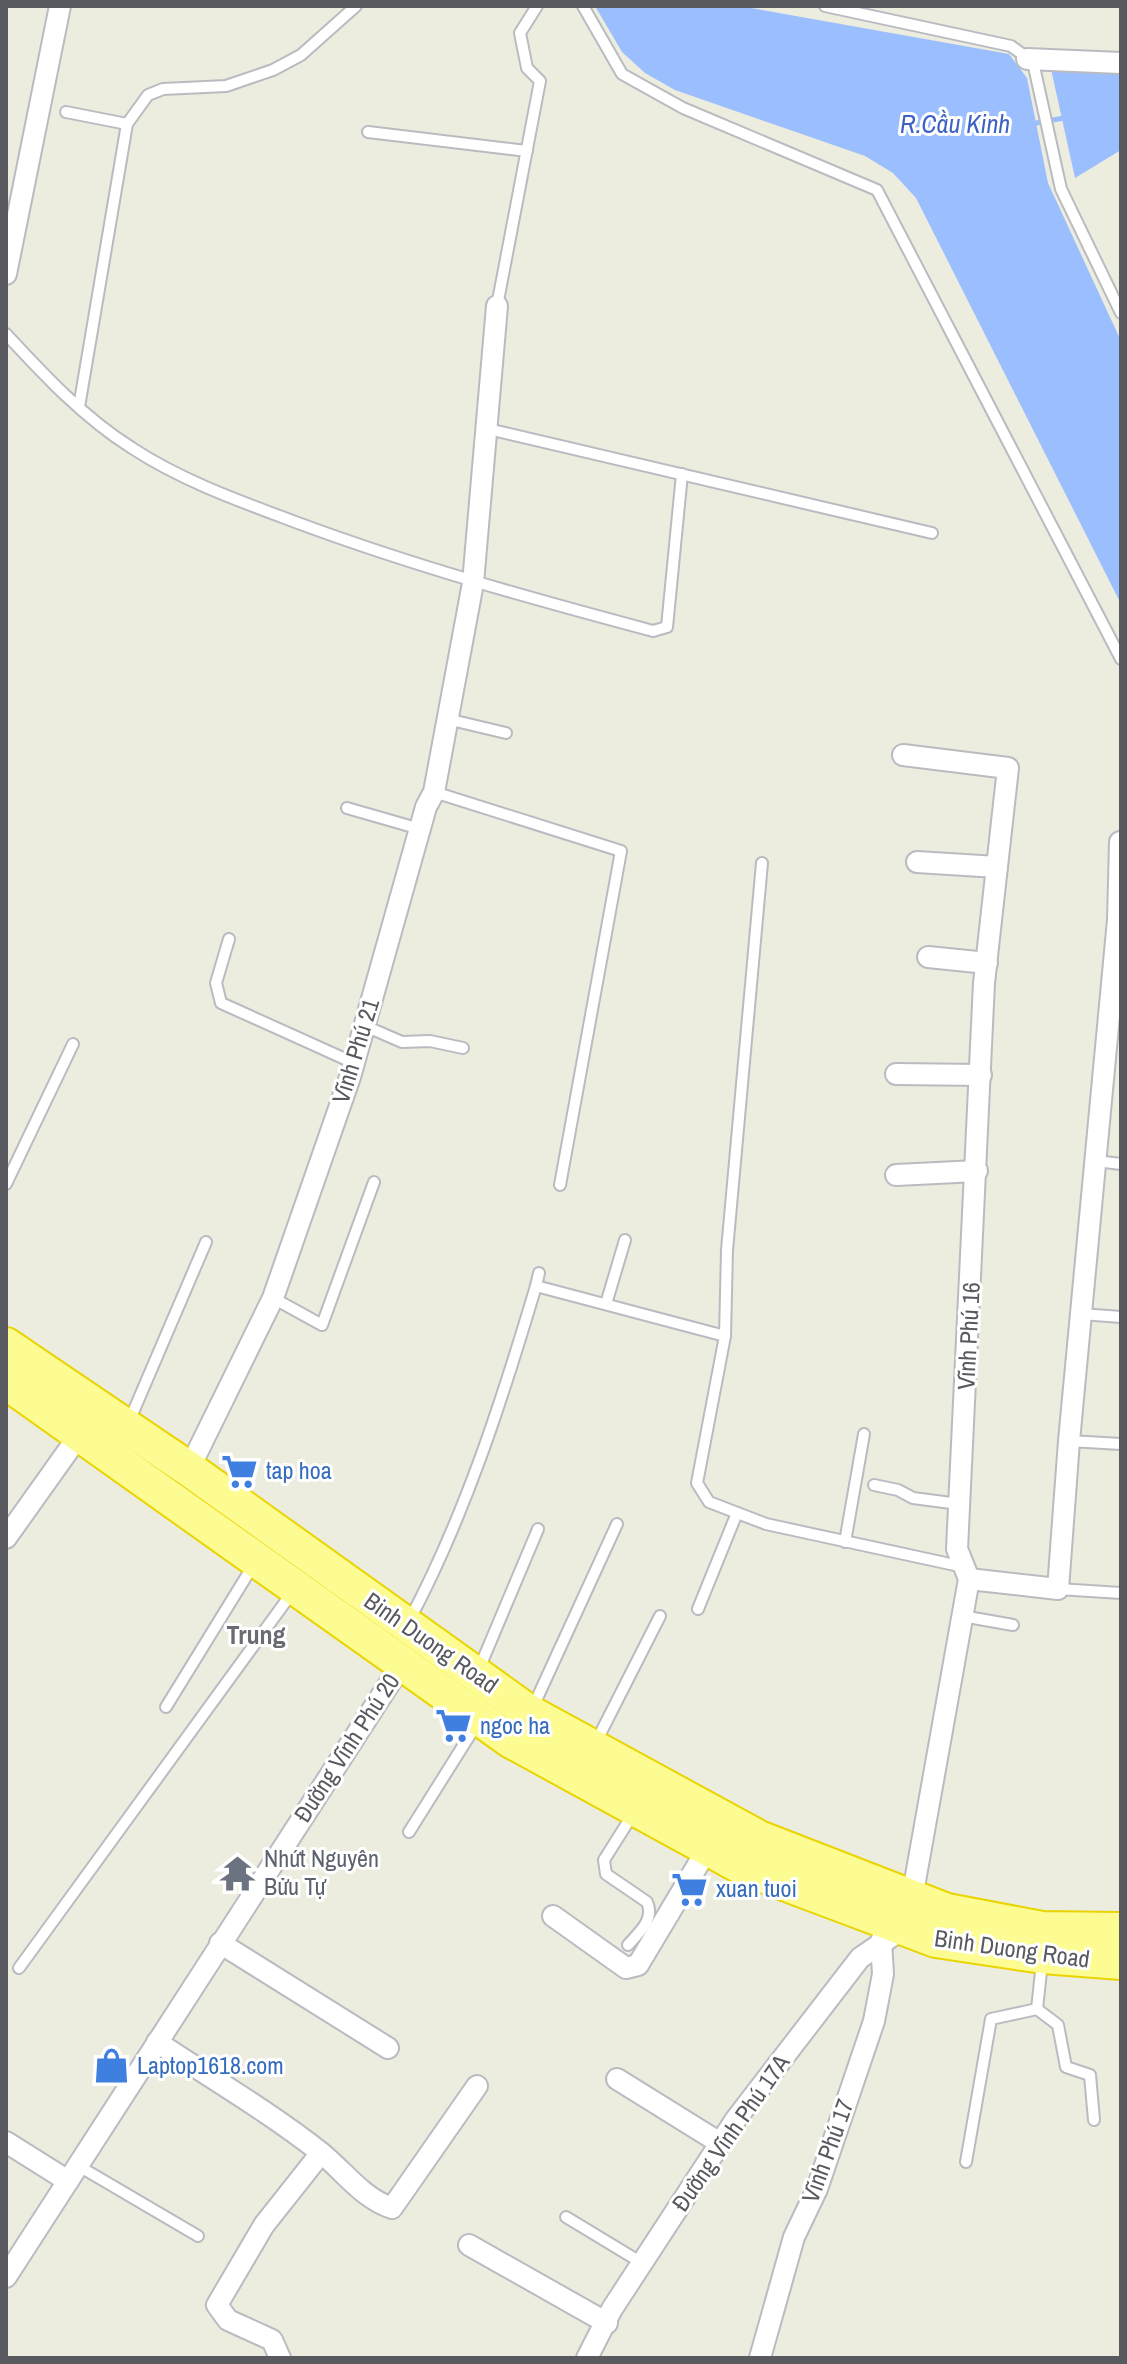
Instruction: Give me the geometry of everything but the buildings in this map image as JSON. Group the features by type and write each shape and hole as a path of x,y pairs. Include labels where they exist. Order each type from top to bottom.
{"highway":[{"name":"Binh Duong Road","path":"6,1345 189,1469 530,1713 759,1838 947,1911 1042,1929 1121,1930"},
{"name":"Binh Duong Road","path":"6,1382 172,1499 255,1562 510,1740 744,1868 891,1936 981,1949 1121,1962"},
{"path":"172,1499 189,1469"}],"street":[{"path":"6,274 60,6"},
{"path":"1030,60 1121,63"},
{"name":"Vĩnh Phú 21","path":"189,1469 273,1298 354,1063 420,829 434,792 473,583 497,306"},
{"name":"Vĩnh Phú 16","path":"903,755 1008,768 987,963 981,1075 957,1549 966,1573 962,1616 912,1898"},
{"path":"966,1573 1058,1589 1069,1441 1120,911 1120,842"},
{"path":"917,862 997,867"},
{"path":"928,957 987,963"},
{"path":"896,1074 981,1075"},
{"path":"896,1175 977,1171"},
{"path":"6,1538 80,1434"},
{"name":"Đường Vĩnh Phú 20","path":"6,2277 402,1664"},
{"path":"553,1916 626,1968 638,1965 708,1848"},
{"name":"Đường Vĩnh Phú 17A","path":"587,2358 612,2309 720,2143 860,1958 891,1936"},
{"name":"Vĩnh Phú 17","path":"760,2358 794,2237 817,2189 874,2021 891,1936"},
{"path":"220,1943 388,2048"},
{"path":"157,2042 321,2153 345,2177 381,2205 392,2208 477,2086"},
{"path":"617,2079 720,2143"},
{"path":"6,2142 72,2173"},
{"path":"280,2358 272,2340 228,2320 217,2305 264,2225 321,2153"},
{"path":"469,2245 607,2323"}],"lane":[{"path":"79,407 127,124 148,95 163,89 226,86 273,70 301,55 356,6"},
{"path":"497,306 540,81 527,68 520,33 537,6"},
{"path":"583,6 622,74 683,108 877,190 1121,659"},
{"path":"825,6 1011,46 1030,60 1061,189 1121,313"},
{"path":"66,112 127,124"},
{"path":"368,132 527,151"},
{"path":"6,334 79,407 131,448 189,478 363,547 473,583 653,631 667,627 682,474"},
{"path":"488,429 932,533"},
{"path":"447,719 506,733"},
{"path":"434,792 621,851 560,1185"},
{"path":"347,808 420,829"},
{"path":"762,863 727,1250 725,1336 697,1483 709,1502 766,1524 966,1573"},
{"path":"229,939 216,983 221,1003 354,1063"},
{"path":"365,1026 402,1042 430,1041 463,1048"},
{"path":"6,1184 73,1044"},
{"path":"1096,1161 1121,1164"},
{"path":"273,1298 322,1325 374,1182"},
{"path":"606,1304 625,1240"},
{"path":"126,1429 206,1242"},
{"path":"406,1626 433,1576 508,1383 539,1273"},
{"path":"536,1286 725,1336"},
{"path":"1081,1314 1121,1317"},
{"path":"845,1542 864,1434"},
{"path":"1069,1441 1121,1444"},
{"path":"874,1485 898,1490 913,1498 959,1504"},
{"path":"698,1609 737,1513"},
{"path":"530,1713 617,1524"},
{"path":"476,1675 538,1529"},
{"path":"166,1707 255,1562"},
{"path":"19,1968 295,1589"},
{"path":"1058,1589 1121,1593"},
{"path":"594,1748 660,1616"},
{"path":"962,1616 1013,1625"},
{"path":"409,1832 481,1718"},
{"path":"628,1945 648,1921 650,1909 647,1902 606,1874 604,1860 636,1809"},
{"path":"1037,2009 1043,1956"},
{"path":"966,2162 991,2019 1037,2009 1058,2025 1066,2067 1090,2075 1094,2120"},
{"path":"72,2173 198,2236"},
{"path":"566,2217 642,2263"}],"water":[{"name":"R.Cầu Kinh","path":"595,6 740,6 1009,54 1027,78 1048,183 1121,341 1121,604 916,198 893,173 865,156 675,90 645,73 622,52"},
{"name":"R.Cầu Kinh","path":"1051,69 1121,70 1121,150 1075,178"}],"waterway":[{"path":"1031,124 1064,118"}],"place":[{"name":"tap hoa","path":"240,1471"},
{"name":"ngoc ha","path":"454,1726"},
{"name":"Nhứt Nguyên Bửu Tự","path":"238,1873"},
{"name":"xuan tuoi","path":"690,1889"},
{"name":"Laptop1618.com","path":"111,2066"}],"district":[{"name":"Trung","path":"256,1635"}]}
